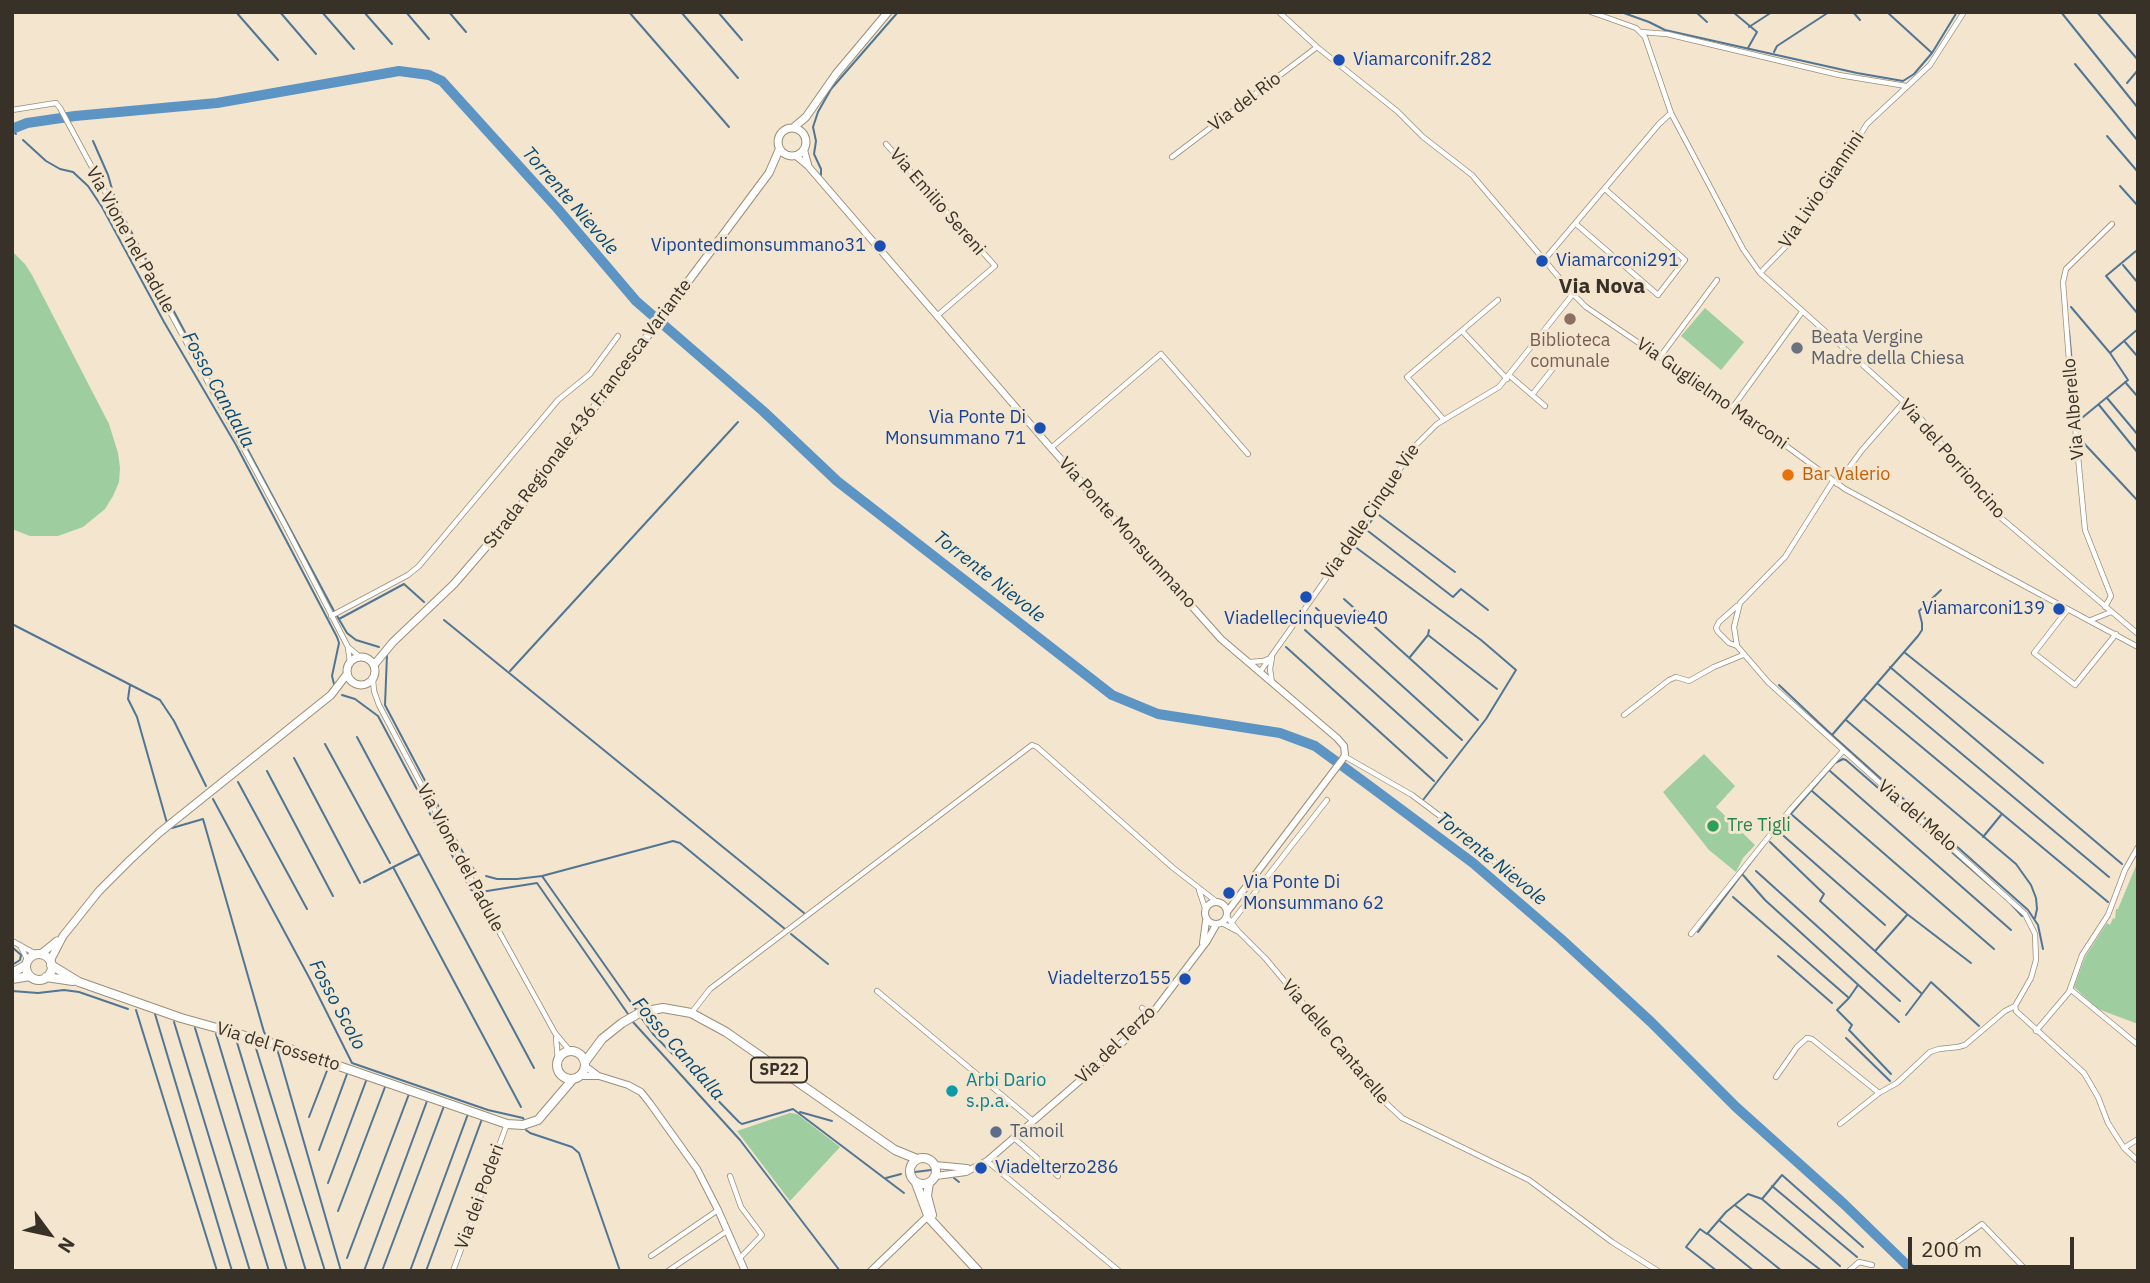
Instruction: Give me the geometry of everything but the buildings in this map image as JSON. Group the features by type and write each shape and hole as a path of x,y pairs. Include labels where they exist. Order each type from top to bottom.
{"main road":[{"path":"769,173 779,150 779,135 806,117 829,83 888,12"},
{"path":"769,173 804,150 806,143 802,133 806,117"},
{"path":"793,128 802,133"},
{"path":"779,150 793,156"},
{"name":"Strada Regionale 436 Francesca Variante","path":"393,642 454,584 495,537 769,173"},
{"path":"12,979 30,976 39,980 46,977 51,971 50,963 63,936 99,891 159,833 331,695 347,674 350,662 364,658 393,642"},
{"path":"374,665 393,642"},
{"path":"347,674 356,684 365,685 373,680 376,673 374,665 364,658"},
{"path":"331,695 356,684"},
{"path":"12,973 63,936"},
{"path":"38,954 79,982"},
{"path":"27,963 30,976"},
{"path":"46,977 79,982"},
{"name":"Via del Fossetto","path":"79,982 181,1018 288,1048 507,1124"},
{"name":"SP22","path":"577,1077 603,1039 633,1016 655,1008 691,1013 726,1032 895,1150 917,1159 925,1158 935,1165"},
{"name":"SP22","path":"558,1060 563,1054 603,1039"},
{"path":"574,1052 585,1064"},
{"path":"551,1105 559,1082 558,1060"},
{"path":"560,1072 566,1078 577,1077"},
{"path":"507,1124 533,1122 542,1116 577,1077"},
{"name":"SP22","path":"895,1150 910,1167 911,1176 916,1183"},
{"path":"910,1167 917,1159"},
{"path":"935,1165 928,1196 930,1208 940,1230"},
{"path":"932,1179 923,1184 916,1183 928,1216 978,1271"}],"street":[{"name":"Via Guglielmo Marconi","path":"1279,12 1317,47 1398,111 1423,137 1472,175 1573,294 1601,318 1733,407 1835,483 2138,647"},
{"path":"1591,12 1641,32 1667,34 1839,75 1907,86"},
{"name":"Via Livio Giannini","path":"1760,274 1794,238 1867,124 1937,56 1964,12"},
{"name":"Via del Porrioncino","path":"1641,32 1671,113 1743,249 1760,274 1904,402 1930,429 2000,517 2138,634"},
{"name":"Via del Rio","path":"1172,157 1317,47"},
{"name":"Via Vione nel Padule","path":"12,110 56,103 62,112 348,647 364,658"},
{"path":"1545,259 1671,113"},
{"name":"Via Emilio Sereni","path":"886,144 995,266 938,315"},
{"path":"804,150 808,166"},
{"name":"Via Ponte Monsummano","path":"793,156 808,166 1051,448 1221,639 1336,738 1344,747 1343,758"},
{"path":"1576,224 1658,295 1685,260 1605,189"},
{"name":"Via Alberello","path":"2104,606 2111,596 2085,530 2063,282 2066,269 2112,224"},
{"path":"1660,357 1717,280"},
{"name":"Via delle Cinque Vie","path":"1259,673 1405,460 1426,434 1444,420 1491,393 1509,377 1573,294"},
{"path":"1444,420 1407,377 1498,300"},
{"path":"1733,407 1802,312"},
{"path":"1462,331 1509,377 1545,406"},
{"path":"331,616 408,575 419,566 558,400 590,374 618,337"},
{"path":"1051,448 1161,354 1248,454"},
{"path":"1532,395 1558,362"},
{"path":"1737,646 1734,627 1740,603 1785,557 1835,483 1904,402"},
{"name":"Via del Melo","path":"1740,603 1719,622 1716,628 1718,632 1729,643 1737,646 1768,682 1965,858 2028,919 2035,934 2036,960 2031,978 2015,1006"},
{"path":"2101,626 2104,606"},
{"path":"2068,610 2034,653 2075,685 2116,634"},
{"path":"2090,620 2112,612"},
{"path":"2122,637 2131,637 2131,629"},
{"path":"348,647 350,662"},
{"path":"1624,715 1669,680 1676,677 1689,681 1743,655"},
{"path":"1246,661 1263,662 1272,657"},
{"path":"1272,657 1272,684"},
{"name":"Via Vione del Padule","path":"373,680 379,705 555,1033"},
{"path":"691,1013 709,989 1032,745 1199,889 1219,903 1228,917"},
{"path":"1691,934 1790,810 1843,751"},
{"path":"1228,917 1243,892 1343,758 1412,795 1464,834 1507,873"},
{"path":"1206,920 1219,924 1251,896 1326,800"},
{"path":"2036,1031 2070,989 2084,952 2108,915 2125,870 2138,847"},
{"path":"1199,889 1206,920 1203,946"},
{"path":"1243,892 1251,896"},
{"path":"1205,908 1211,903 1219,903 1243,892"},
{"name":"Via delle Cantarelle","path":"1228,917 1379,1096 1402,1118 1529,1181 1596,1231 1658,1271"},
{"name":"Via delle Cantarelle","path":"1219,924 1238,931"},
{"name":"Via del Terzo","path":"979,1166 1114,1051 1151,1015 1219,924"},
{"path":"12,941 38,954"},
{"path":"19,944 27,963"},
{"path":"2070,989 2138,1045"},
{"path":"877,991 1033,1121"},
{"path":"1840,1124 1879,1093 1897,1083 1930,1052 1965,1045 2005,1011 2015,1006 2017,1013 2084,1073 2098,1097 2108,1123 2124,1147 2138,1161"},
{"path":"1142,1008 1151,1015"},
{"path":"555,1033 574,1052"},
{"path":"555,1033 558,1060"},
{"path":"1776,1077 1797,1047 1807,1038 1812,1039 1879,1093"},
{"path":"585,1064 599,1076"},
{"path":"577,1077 599,1076 628,1085 641,1093 697,1169 745,1271"},
{"name":"Via dei Poderi","path":"453,1271 507,1124"},
{"path":"1014,1138 1058,1176"},
{"path":"2124,1147 2138,1139"},
{"path":"987,1161 1119,1271"},
{"path":"935,1165 965,1168 979,1166"},
{"path":"932,1179 966,1172 979,1166"},
{"path":"730,1176 741,1207 762,1235 740,1258"},
{"path":"651,1256 718,1210"},
{"path":"871,1271 928,1216"},
{"path":"1943,1252 1982,1224 2027,1271"},
{"path":"668,1271 727,1231"},
{"path":"1849,1271 1859,1262 1872,1265"}],"green space":[{"path":"12,251 32,275 109,424 118,453 119,482 105,509 83,527 58,536 30,536 12,529"},
{"path":"1705,308 1744,342 1721,370 1681,336"},
{"name":"Tre Tigli","path":"1704,754 1735,786 1716,807 1755,845 1743,858 1736,872 1709,850 1663,792"},
{"path":"2138,861 2138,1024 2098,1009 2074,987 2085,957 2107,923 2110,925 2113,918 2115,919 2116,909"},
{"path":"790,1113 797,1114 840,1147 790,1201 737,1131"}],"waterway":[{"path":"236,12 278,60"},
{"path":"280,12 316,54"},
{"path":"322,12 354,49"},
{"path":"364,12 392,44"},
{"path":"406,12 429,39"},
{"path":"449,12 466,32"},
{"path":"629,12 729,127"},
{"path":"681,12 738,78"},
{"path":"718,12 742,40"},
{"path":"821,175 814,154 816,141 813,127 818,112 831,89 898,12"},
{"path":"1621,12 1665,30 1903,81 1914,74 1932,53 1957,12"},
{"path":"1696,12 1707,22"},
{"path":"1733,12 1757,32 1748,48"},
{"path":"1749,27 1772,12"},
{"path":"1774,52 1777,46 1829,12"},
{"path":"1853,12 1860,20"},
{"path":"1887,12 1932,53"},
{"path":"2061,12 2138,108"},
{"path":"2097,12 2138,60"},
{"path":"2135,12 2138,15"},
{"path":"2075,64 2138,141"},
{"path":"2127,83 2138,70"},
{"name":"Torrente Nievole","path":"12,129 27,123 75,116 217,103 399,71 429,75 442,81 557,208 636,301 763,411 837,481 1112,695 1158,714 1280,733 1315,746 1367,784 1473,863 1561,939 1651,1022 1736,1107 1844,1204 1913,1271"},
{"name":"Fosso Candalla","path":"12,131 16,134"},
{"path":"2107,136 2138,172"},
{"name":"Fosso Candalla","path":"23,140 46,161 60,169 73,172 88,186 102,207 164,322 236,445 337,637 339,643 332,676 334,684"},
{"path":"93,141 108,175 116,203 334,611"},
{"path":"2120,186 2138,206"},
{"path":"2138,252 2106,276 2138,314"},
{"path":"2123,265 2138,283"},
{"path":"2071,307 2110,353 2128,380 2077,422"},
{"path":"2110,353 2138,329"},
{"path":"2069,331 2080,452"},
{"path":"2125,342 2138,357"},
{"path":"2125,382 2138,397"},
{"path":"2107,398 2138,435"},
{"path":"2099,405 2138,453"},
{"path":"510,671 738,422"},
{"path":"2079,438 2138,501"},
{"path":"1387,498 1354,546 1481,640 1516,670 1486,719 1423,800"},
{"path":"1379,515 1455,572"},
{"path":"1368,531 1453,597 1461,589 1488,610"},
{"path":"339,619 404,584 424,602"},
{"path":"1832,735 1918,636 1922,630 1919,611 1941,590"},
{"path":"1344,599 1478,720"},
{"path":"1316,608 1462,740"},
{"path":"337,616 347,633 356,640 379,647"},
{"path":"444,620 804,913"},
{"name":"Fosso Scolo","path":"12,624 160,700 174,721 206,786"},
{"path":"1305,630 1447,758"},
{"path":"1410,657 1429,630"},
{"path":"1428,635 1497,689"},
{"path":"1286,647 1434,781"},
{"path":"1904,652 2043,763"},
{"path":"387,655 385,705 469,864 477,872"},
{"path":"1890,667 2122,864"},
{"path":"1877,683 2109,877"},
{"path":"130,685 128,699 137,717 167,823"},
{"path":"1779,685 2028,910 2038,925 2043,949"},
{"name":"Fosso Candalla","path":"342,695 355,699 378,716 474,892"},
{"path":"1864,699 2108,902"},
{"path":"1846,720 2016,864 2031,885 2036,898 2035,918"},
{"path":"357,737 534,1068"},
{"path":"325,744 390,863"},
{"path":"294,758 360,883"},
{"path":"1698,932 1768,840 1835,763 1843,759 1994,889"},
{"path":"267,771 333,896"},
{"path":"1830,771 2011,930"},
{"path":"238,782 307,909"},
{"path":"1812,791 1994,949"},
{"name":"Fosso Scolo","path":"213,799 352,1063 524,1120"},
{"path":"1791,814 1907,914 1971,963"},
{"path":"1983,837 2001,815"},
{"path":"172,828 203,819 264,1032 269,1040"},
{"path":"1778,831 1885,925"},
{"path":"486,876 497,879 542,876 673,841 680,843 785,929"},
{"path":"1770,842 1824,894 1820,901 1921,993"},
{"path":"364,882 419,854"},
{"path":"393,867 521,1107"},
{"path":"1756,871 1900,1001"},
{"path":"1743,875 1765,900 1899,1022"},
{"path":"542,876 637,1011"},
{"name":"Fosso Candalla","path":"481,892 537,883 628,1014"},
{"path":"1733,897 1849,998"},
{"path":"2011,904 2022,916"},
{"path":"1876,950 1907,915"},
{"path":"791,934 828,964"},
{"path":"12,947 21,955 20,960 12,965"},
{"path":"1778,956 1832,1003"},
{"path":"1906,1015 1931,982 1979,1026"},
{"path":"1858,985 1837,1010 1852,1025 1849,1030 1891,1074"},
{"path":"12,991 79,992 128,1009"},
{"path":"136,1010 217,1271"},
{"path":"155,1014 232,1271"},
{"path":"640,1016 653,1034 739,1122 742,1124 793,1109 904,1193"},
{"path":"174,1022 250,1271"},
{"name":"Fosso Candalla","path":"633,1022 740,1140 840,1271"},
{"path":"195,1028 269,1271"},
{"path":"216,1034 287,1271"},
{"path":"1846,1038 1890,1081"},
{"path":"236,1039 306,1271"},
{"path":"255,1045 325,1271"},
{"path":"274,1047 278,1052 341,1271"},
{"path":"309,1117 328,1068"},
{"path":"319,1150 347,1074"},
{"path":"328,1183 366,1081"},
{"path":"338,1211 385,1087"},
{"path":"347,1258 409,1094"},
{"path":"364,1271 427,1101"},
{"path":"382,1271 444,1106"},
{"path":"800,1112 832,1121"},
{"path":"410,1271 468,1114"},
{"path":"426,1271 482,1119"},
{"name":"Fosso Scolo","path":"526,1130 572,1147 579,1153 620,1271"},
{"path":"915,1172 931,1170"},
{"path":"886,1178 901,1174"},
{"path":"1717,1271 1686,1247 1700,1229 1707,1234 1726,1212 1748,1194 1762,1199 1782,1175 1863,1247"},
{"path":"954,1178 959,1182"},
{"path":"1772,1186 1857,1257"},
{"path":"1762,1199 1840,1266"},
{"path":"1736,1206 1822,1271"},
{"path":"1720,1221 1782,1271"},
{"path":"1708,1234 1754,1271"}],"place":[{"name":"Viamarconifr.282","path":"1339,60"},
{"name":"Vipontedimonsummano31","path":"880,246"},
{"name":"Viamarconi291","path":"1542,261"},
{"name":"Biblioteca comunale","path":"1570,319"},
{"name":"Beata Vergine Madre della Chiesa","path":"1797,348"},
{"name":"Via Ponte Di Monsummano 71","path":"1040,428"},
{"name":"Bar Valerio","path":"1788,475"},
{"name":"Viadellecinquevie40","path":"1306,597"},
{"name":"Viamarconi139","path":"2059,609"},
{"name":"Tre Tigli","path":"1713,826"},
{"name":"Via Ponte Di Monsummano 62","path":"1229,893"},
{"name":"Viadelterzo155","path":"1185,979"},
{"name":"Arbi Dario s.p.a.","path":"952,1091"},
{"name":"Tamoil","path":"996,1132"},
{"name":"Viadelterzo286","path":"981,1168"}],"district":[{"name":"Via Nova","path":"1602,287"}]}
